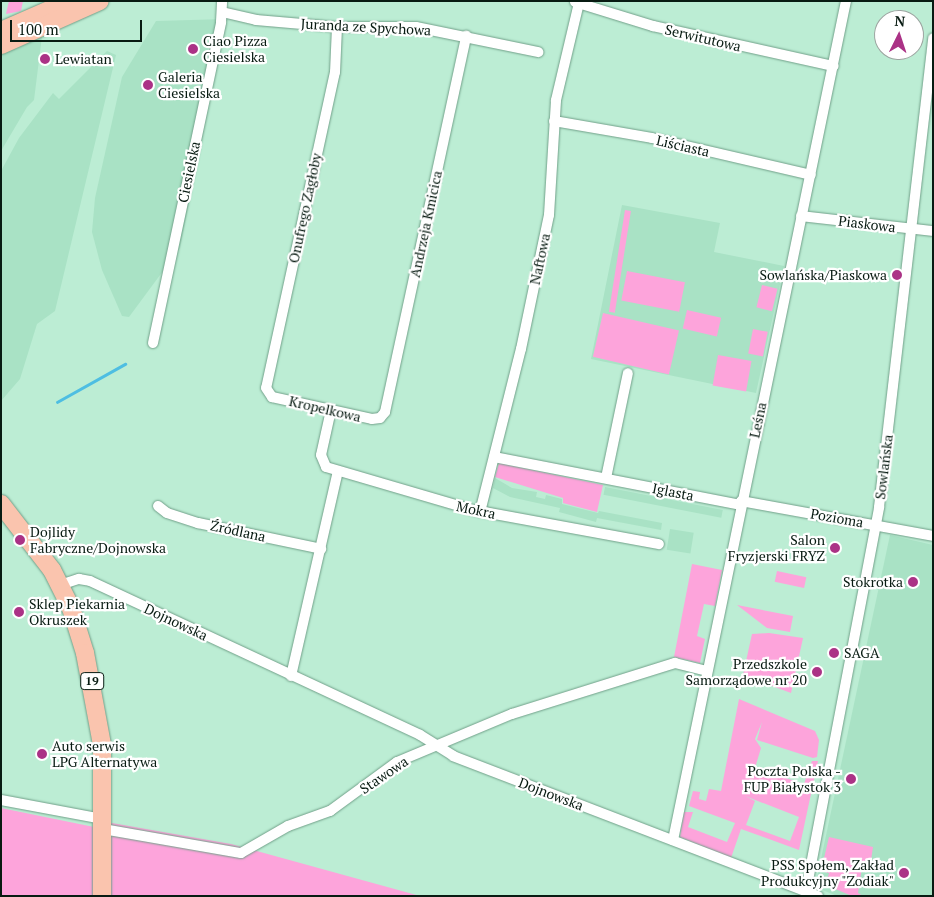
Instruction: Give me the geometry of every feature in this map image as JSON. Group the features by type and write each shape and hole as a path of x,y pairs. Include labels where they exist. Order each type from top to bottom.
{"highway":[{"path":"1,31 41,7 70,1"},
{"path":"1,44 100,1"},
{"name":"19","path":"1,504 27,535 60,585 78,626 97,706 103,756 102,896"}],"street":[{"name":"Ciesielska","path":"153,343 222,12 222,1"},
{"name":"Leśna","path":"673,840 740,503 811,175 846,1"},
{"name":"Serwitutowa","path":"576,2 683,33 834,66"},
{"name":"Naftowa","path":"480,512 521,349 549,215 554,121 576,2"},
{"name":"Juranda ze Spychowa","path":"222,12 256,20 337,27 416,27 538,52"},
{"name":"Onufrego Zagłoby","path":"266,388 335,72 337,27"},
{"name":"Andrzeja Kmicica","path":"385,412 466,36"},
{"name":"Sowlańska","path":"806,891 876,525 933,38"},
{"name":"Liściasta","path":"554,121 652,138 811,175"},
{"name":"Piaskowa","path":"802,216 933,231"},
{"path":"606,478 628,373"},
{"name":"Kropelkowa","path":"266,388 272,397 372,419 380,418 385,412"},
{"path":"291,676 338,471 323,464 325,440 331,410"},
{"name":"Iglasta","path":"494,457 740,503"},
{"name":"Mokra","path":"338,471 480,512 659,544"},
{"name":"Pozioma","path":"740,503 933,536"},
{"name":"Źródlana","path":"158,506 167,513 198,523 321,549"},
{"name":"Dojnowska","path":"60,585 79,580 90,581 420,736 453,756 818,896"},
{"name":"Stawowa","path":"1,800 241,853 288,826 330,811 397,762 512,714 675,663 706,671"}],"shaded area":[{"path":"9,1 23,1 21,11 6,14"},
{"path":"226,19 180,248 129,317 122,316 102,270 92,232 95,198 122,77 156,21"},
{"path":"42,36 34,100 27,107 1,151 1,53"},
{"path":"107,51 116,55 55,311 37,324 20,379 1,401 1,171 19,138 53,93 59,99"},
{"path":"622,205 720,223 714,252 784,266 756,393 591,359"},
{"path":"625,210 631,211 615,313 609,312"},
{"path":"627,271 685,282 679,312 621,300"},
{"path":"762,285 778,289 772,311 756,307"},
{"path":"687,310 721,318 717,336 683,329"},
{"path":"603,313 679,331 669,374 593,357"},
{"path":"753,329 768,332 763,356 748,354"},
{"path":"718,355 751,361 746,391 713,386"},
{"path":"499,463 603,485 597,512 563,503 563,498 495,477"},
{"path":"495,478 512,488 537,492 536,497 545,499 546,495 562,499 562,504 598,513 599,511 662,523 661,530 597,518 596,522 559,512 560,508 510,497 493,488"},
{"path":"605,487 723,510 721,518 603,495"},
{"path":"670,529 694,533 690,553 667,550"},
{"path":"890,535 933,545 933,896 837,896 815,887"},
{"path":"692,564 722,570 715,606 704,604 697,636 705,639 700,663 674,657"},
{"path":"777,571 806,577 804,588 775,582"},
{"path":"737,605 793,616 790,632 767,628"},
{"path":"769,633 803,638 791,693 743,675 752,634"},
{"path":"739,699 815,731 819,740 817,757 813,758 757,740 762,722 755,739 761,748 755,768 804,784 812,761 818,761 799,850 741,829 731,858 680,837 684,812 693,812 688,827 727,842 735,823 689,806 693,791 700,792 699,799 706,801 709,789 721,791","holes":["745,796 799,817 790,841 746,825 755,801"]},
{"path":"1,808 99,828 112,823 231,844 420,896 1,896"},
{"path":"829,837 873,847 871,860 862,867 858,893 863,896 852,896 826,885 829,873 821,871"}],"waterway":[{"path":"57,402 125,364"}],"place":[{"name":"Ciao Pizza Ciesielska","path":"193,49"},
{"name":"Lewiatan","path":"45,59"},
{"name":"Galeria Ciesielska","path":"148,85"},
{"name":"Sowlańska/Piaskowa","path":"897,275"},
{"name":"Dojlidy Fabryczne/Dojnowska","path":"20,540"},
{"name":"Salon Fryzjerski FRYZ","path":"835,548"},
{"name":"Stokrotka","path":"913,582"},
{"name":"Sklep Piekarnia Okruszek","path":"19,612"},
{"name":"SAGA","path":"834,653"},
{"name":"Przedszkole Samorządowe nr 20","path":"817,672"},
{"name":"Auto serwis LPG Alternatywa","path":"42,754"},
{"name":"Poczta Polska - FUP Białystok 3","path":"851,779"},
{"name":"PSS Społem, Zakład Produkcyjny \"Zodiak\"","path":"904,873"}]}
